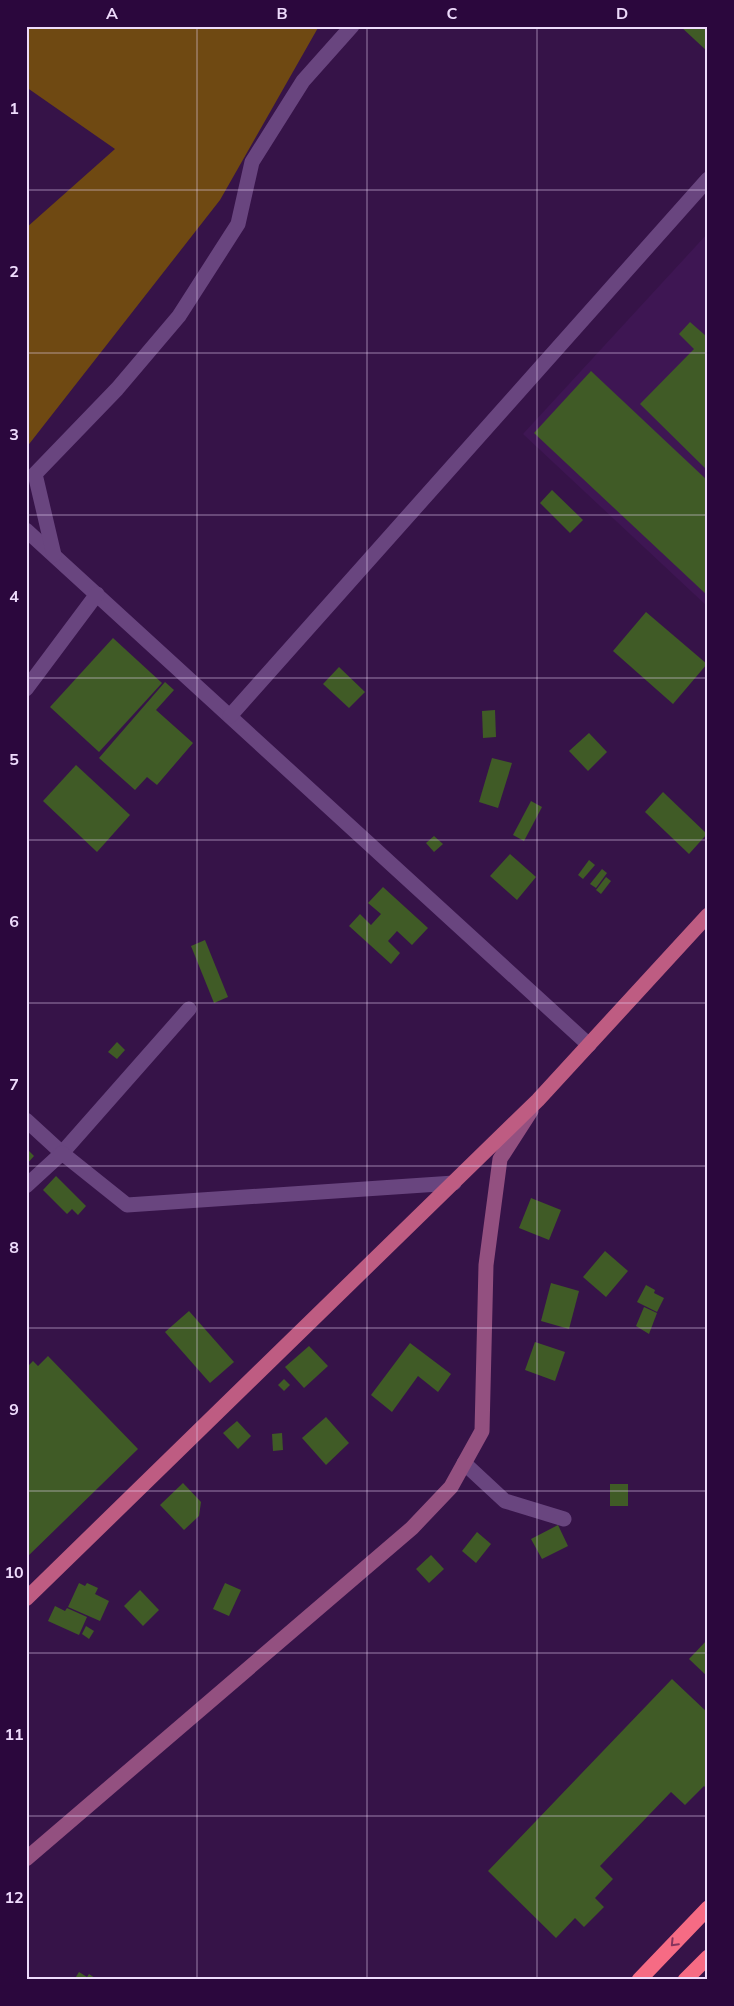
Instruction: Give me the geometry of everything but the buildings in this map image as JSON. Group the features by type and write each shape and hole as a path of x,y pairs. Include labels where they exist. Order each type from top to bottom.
{"highway":[{"path":"639,1980 708,1908"},
{"path":"685,1980 708,1957"}],"main road":[{"path":"26,1599 538,1100 708,915"}],"street":[{"path":"54,555 35,474 118,389 179,316 238,224 252,162 303,81 352,26"},
{"path":"230,716 708,178"},
{"path":"26,530 589,1045"},
{"path":"26,689 97,594"},
{"path":"26,1186 62,1153 189,1009"},
{"path":"26,1859 412,1528 452,1487 482,1431 486,1265 500,1159 538,1100"},
{"path":"26,1120 62,1153 128,1205 454,1183"},
{"path":"464,1463 505,1501 564,1519"}],"shaded area":[{"path":"26,26 319,26 220,200 26,448 26,228 115,149 26,87"},
{"path":"708,233 708,607 523,434"}]}
